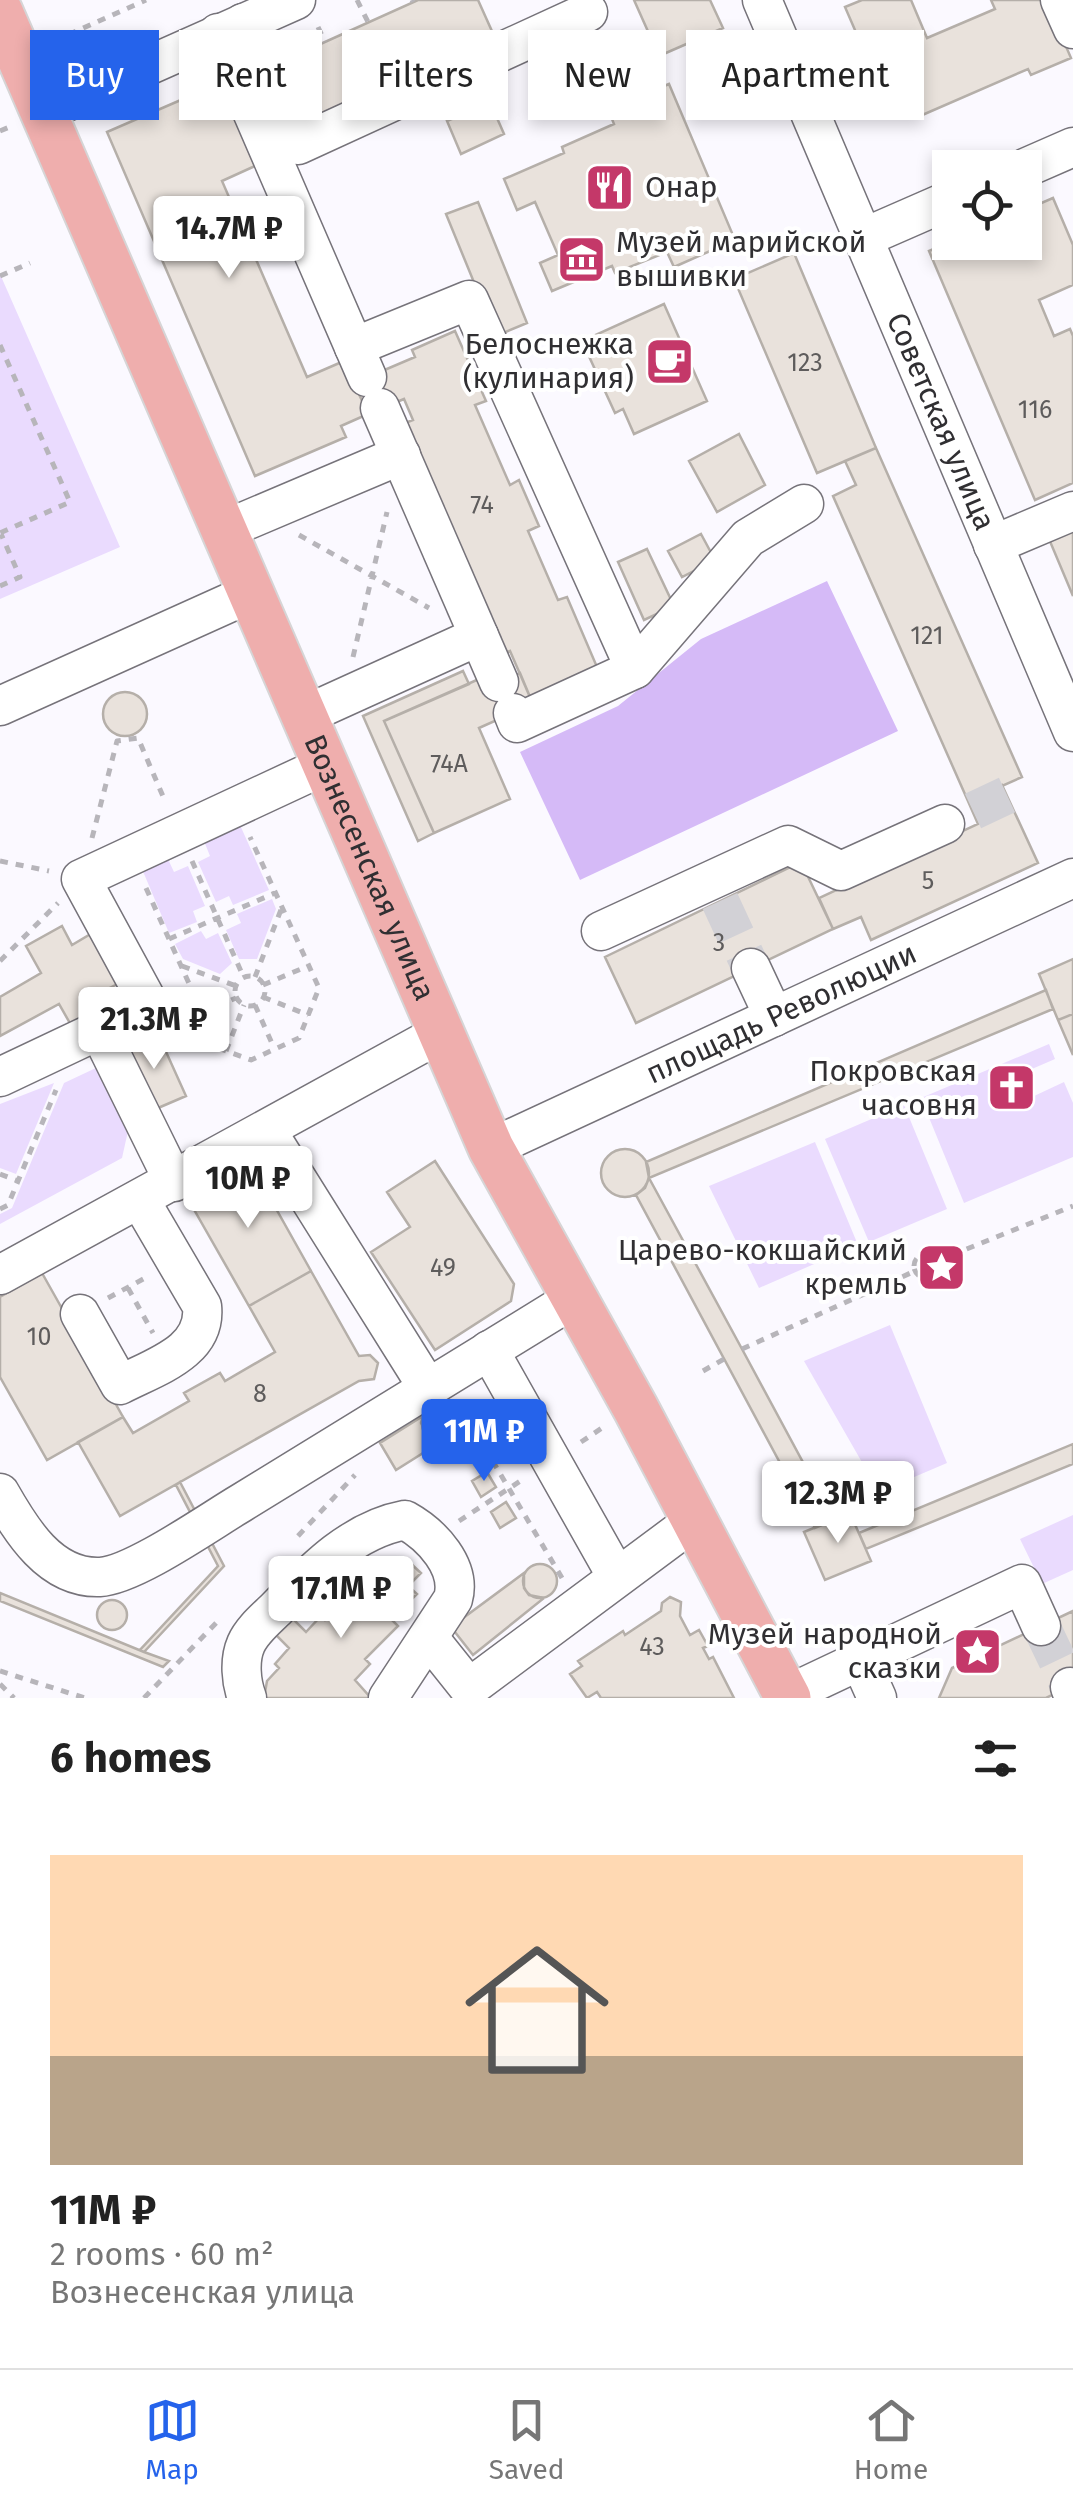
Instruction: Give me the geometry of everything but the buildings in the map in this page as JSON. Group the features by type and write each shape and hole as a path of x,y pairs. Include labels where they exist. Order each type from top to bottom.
{"main road":[{"name":"Вознесенская улица","path":"1,17 30,81"},
{"name":"Вознесенская улица","path":"48,120 243,522 250,593 324,706 326,765 491,1148 788,1696"}],"street":[{"path":"159,60 296,0"},
{"name":"Советская улица","path":"762,0 1073,732"},
{"path":"1060,0 1073,29"},
{"path":"230,28 298,145 588,12"},
{"path":"230,28 367,378 517,723 635,669 748,538 804,504"},
{"path":"1042,161 1073,147"},
{"path":"863,238 932,208"},
{"path":"367,378 469,300 635,669"},
{"path":"243,522 401,455"},
{"path":"993,544 1073,511"},
{"path":"0,706 250,593"},
{"path":"324,706 479,636"},
{"path":"0,1077 150,1006 81,879 326,765"},
{"path":"602,930 715,891 788,846 841,871 946,824"},
{"name":"площадь Революции","path":"491,1148 1073,878"},
{"path":"751,968 774,1017"},
{"path":"0,1275 441,1033"},
{"path":"88,1036 174,1182"},
{"path":"267,1131 436,1383"},
{"path":"80,1314 120,1386 191,1346 200,1334 202,1306 140,1200"},
{"path":"0,1493 22,1531 48,1558 80,1574 117,1574 199,1529 574,1299"},
{"path":"489,1350 617,1578"},
{"path":"247,1698 242,1673 246,1643 253,1632 321,1564 372,1530 405,1520 418,1528 450,1564 456,1588 388,1698"},
{"path":"428,1638 469,1688 695,1520"},
{"path":"788,1696 1022,1584 1041,1626"},
{"path":"860,1660 878,1698"}],"path":[{"path":"79,30 146,0"},
{"path":"357,0 368,22"},
{"path":"0,276 30,262"},
{"path":"0,344 70,502 0,532 20,576 0,586"},
{"path":"324,706 372,576 401,455"},
{"path":"243,522 372,576 479,636"},
{"path":"131,856 218,1048 251,1060 300,1038 319,988 236,807"},
{"path":"0,861 81,879"},
{"path":"169,939 276,893"},
{"path":"255,978 282,907"},
{"path":"180,965 236,986"},
{"path":"263,985 308,966"},
{"path":"244,978 255,978 263,985 263,997 255,1005 244,1005 236,998 236,986 244,978"},
{"path":"263,997 308,1015"},
{"path":"202,1013 236,998"},
{"path":"226,1052 244,1005"},
{"path":"255,1005 275,1049"},
{"path":"0,1209 8,1205 88,1036"},
{"path":"0,1174 18,1181"},
{"path":"937,1261 1073,1206"},
{"path":"929,1254 937,1261 936,1274 929,1278 920,1277 915,1271 915,1260 921,1255 929,1254"},
{"path":"80,1314 176,1262"},
{"path":"742,1350 915,1271"},
{"path":"128,1288 168,1359"},
{"path":"703,1370 724,1359"},
{"path":"436,1383 510,1488 578,1606"},
{"path":"430,1540 607,1425"},
{"path":"0,1671 85,1698"},
{"path":"0,1684 14,1698"}],"shaded area":[{"path":"0,274 120,547 0,599"},
{"path":"827,581 898,731 580,880 520,752 618,706 701,639"},
{"path":"240,825 269,890 233,905 229,896 216,902 198,862 210,856 204,841"},
{"path":"167,857 174,872 188,866 205,906 193,911 197,922 169,933 142,869"},
{"path":"272,899 276,909 257,959 239,959 226,930 241,923 237,914"},
{"path":"201,931 206,939 218,933 232,963 220,974 183,959 175,944"},
{"path":"1049,1044 1055,1059 1025,1072 1005,1070 999,1074 994,1088 1002,1102 1013,1106 1064,1082 1073,1103 1073,1157 964,1203 921,1098"},
{"path":"98,1067 128,1131 122,1158 0,1224 0,1214 12,1208 64,1083"},
{"path":"54,1083 16,1174 0,1168 0,1104"},
{"path":"904,1105 947,1209 869,1242 825,1139"},
{"path":"815,1142 858,1245 759,1288 709,1186"},
{"path":"890,1325 947,1463 879,1492 804,1361"},
{"path":"1073,1515 1073,1570 1042,1584 1020,1539"}],"tunnel":[{"path":"973,811 1007,795"},
{"path":"720,901 751,968"},
{"path":"1041,1626 1070,1687"}],"place":[{"name":"Онар","path":"610,187"},
{"name":"Музей марийской вышивки","path":"581,259"},
{"name":"Белоснежка (кулинария)","path":"669,361"},
{"name":"Покровская часовня","path":"1012,1088"},
{"name":"Царево-кокшайский кремль","path":"942,1267"},
{"name":"Музей народной сказки","path":"977,1651"}]}
